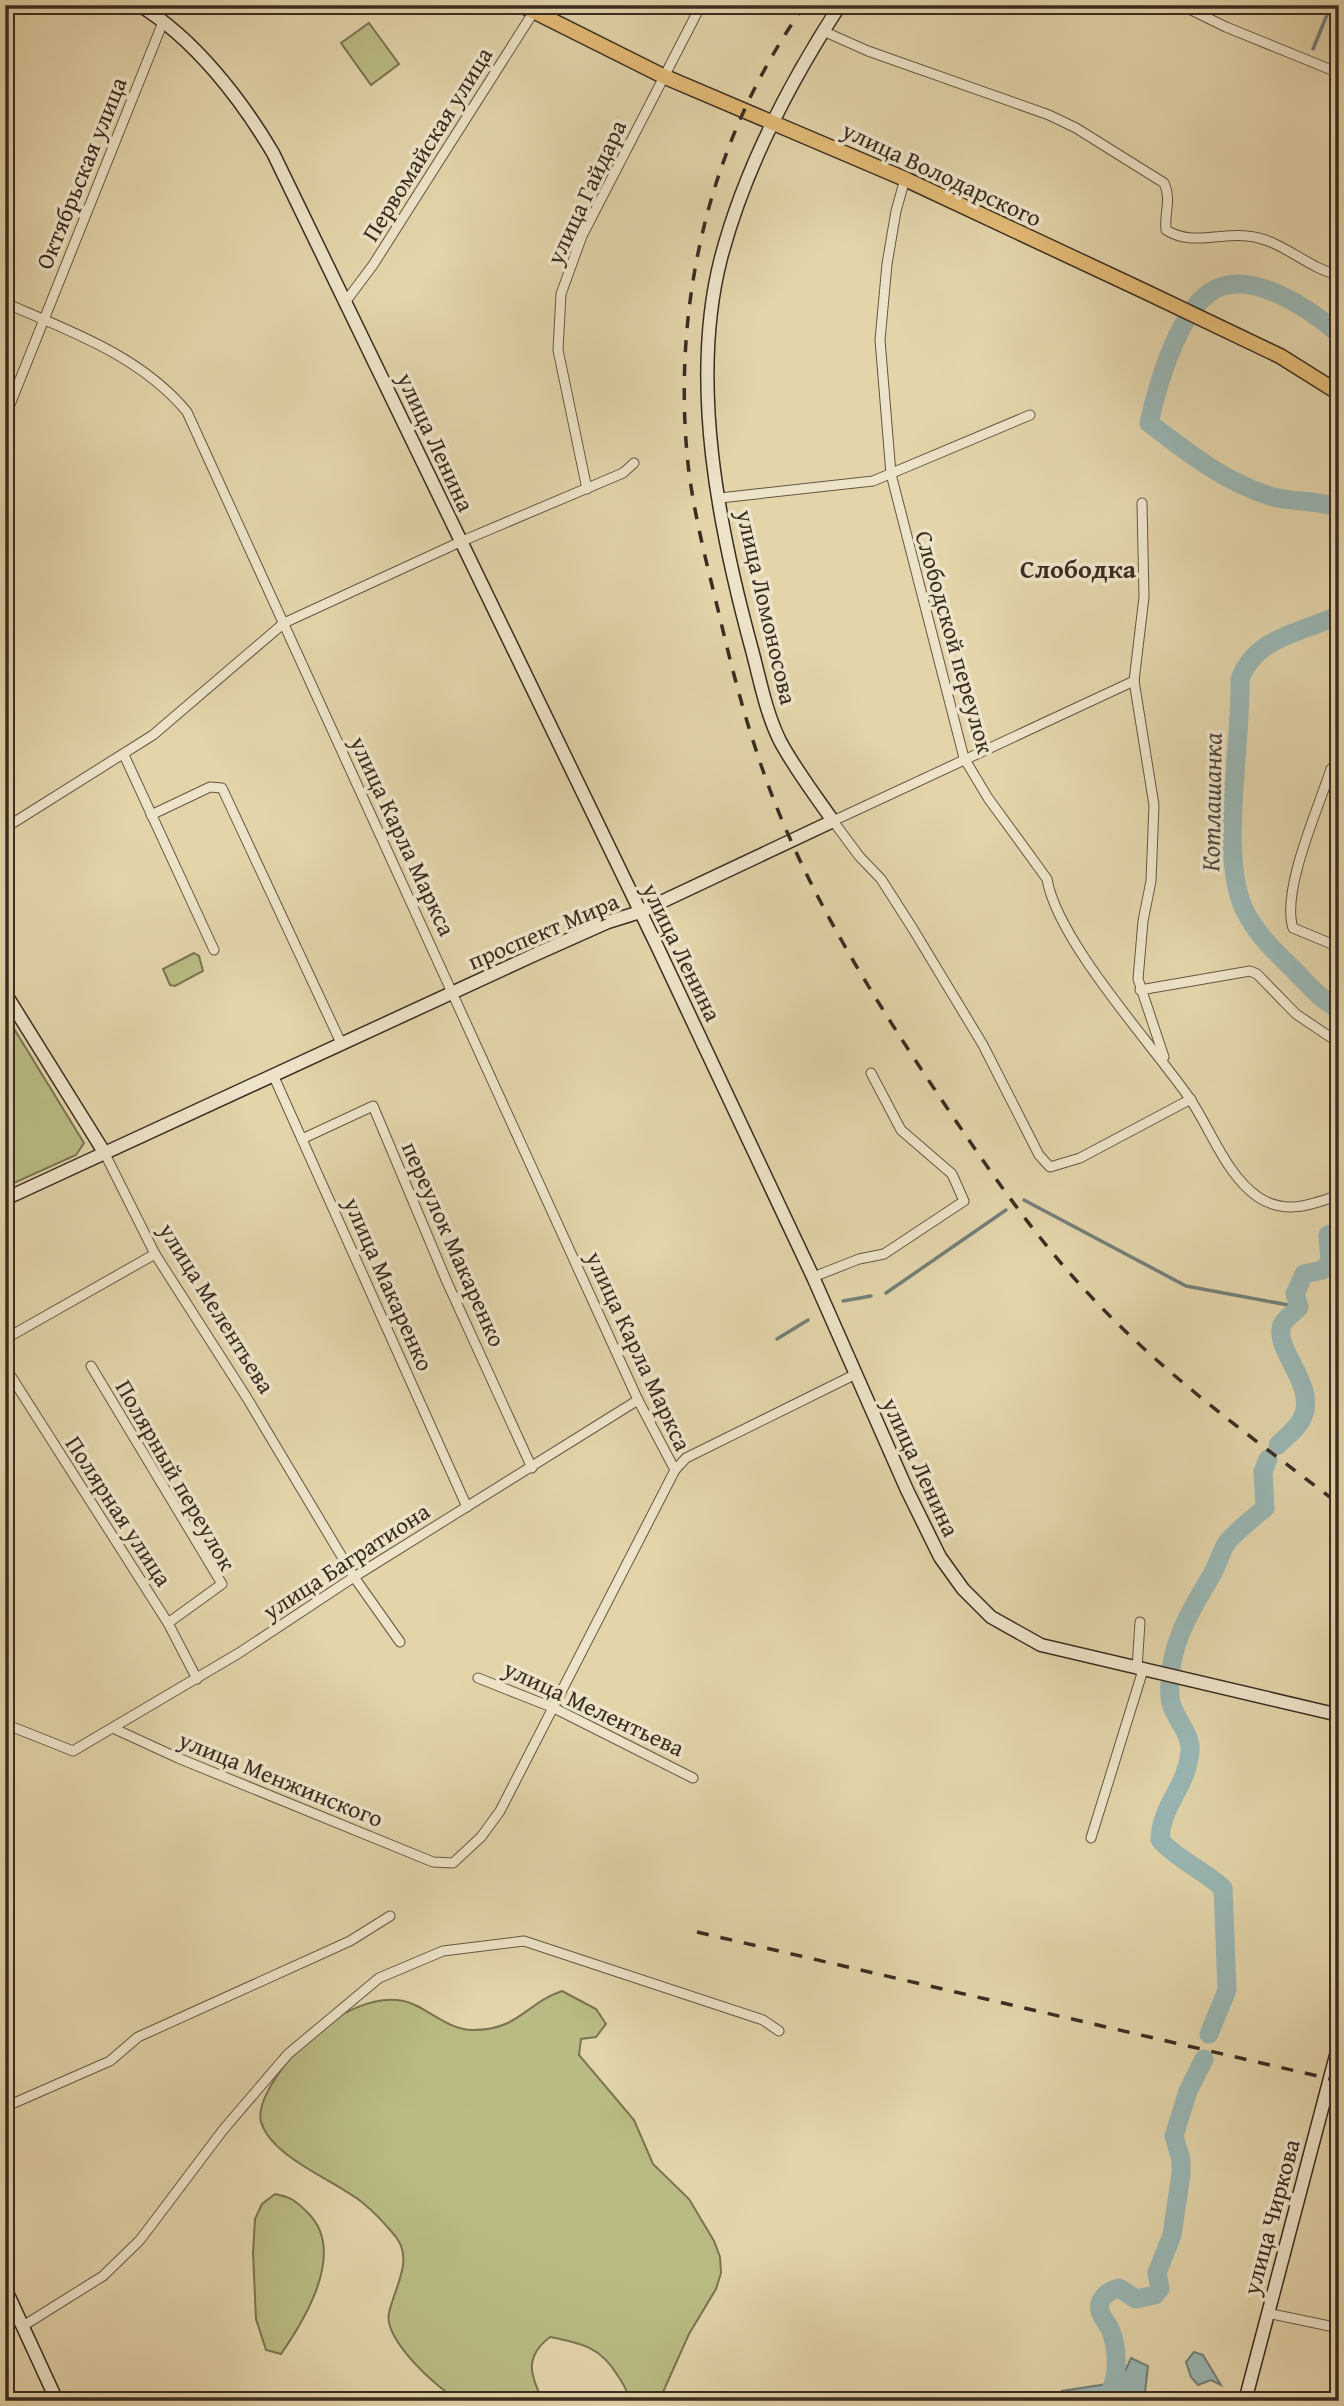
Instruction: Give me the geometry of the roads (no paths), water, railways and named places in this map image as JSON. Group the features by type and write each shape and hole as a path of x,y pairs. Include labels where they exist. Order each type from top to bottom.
{"main road":[{"name":"улица Ломоносова","path":"833,821 799,772 776,731 742,611 720,498 707,388 711,314 721,259 737,204 759,148 840,5"},
{"name":"улица Ленина","path":"145,7 214,71 247,111 274,153 640,912 813,1277 940,1558 991,1617 1041,1645 1339,1715"},
{"name":"улица Володарского","path":"531,7 663,76 905,179 1144,291 1280,356 1339,393"},
{"name":"проспект Мира","path":"5,1199 608,922 640,912 833,821"},
{"name":"улица Мелентьева","path":"5,993 104,1152"},
{"name":"улица Чиркова","path":"1245,2401 1339,2044"},
{"path":"7,2295 57,2401"}],"street":[{"name":"улица Гайдара","path":"587,489 558,350 561,295 582,236 701,5"},
{"path":"1181,5 1226,27 1339,73"},
{"name":"Первомайская улица","path":"346,301 373,265 531,7"},
{"name":"Октябрьская улица","path":"5,416 46,320 163,22"},
{"path":"823,31 868,51 1010,100 1076,128 1164,183 1170,197 1165,218 1166,230 1173,235 1194,238 1248,236 1285,248 1327,272 1339,275"},
{"name":"Слободской переулок","path":"905,179 896,211 887,264 880,340 891,474 964,758 988,798 1047,879 1049,895 1073,940 1191,1099 1238,1176 1258,1196 1284,1208 1307,1206 1339,1195"},
{"name":"улица Карла Маркса","path":"5,303 132,362 161,383 187,412 638,1400 675,1470"},
{"path":"720,498 873,481 1030,415"},
{"path":"5,828 153,735 284,623 460,542 623,473 634,463"},
{"path":"1142,503 1144,597 1134,681 1154,805 1151,881 1139,953 1140,990 1167,1067"},
{"name":"проспект Мира","path":"833,821 1134,681"},
{"path":"124,755 214,950"},
{"path":"1339,761 1331,769 1293,881 1289,915 1293,928 1339,947"},
{"path":"151,815 210,787 222,788 342,1045"},
{"name":"улица Ломоносова","path":"833,821 859,856 881,878 913,929 984,1045 1040,1155 1050,1167 1080,1158 1191,1099"},
{"path":"1140,990 1250,971 1257,974 1296,1014 1339,1043"},
{"path":"813,1277 859,1259 884,1254 964,1201 952,1174 901,1130 871,1073"},
{"name":"улица Макаренко","path":"274,1077 467,1507"},
{"name":"переулок Макаренко","path":"302,1139 373,1106 447,1282 532,1468"},
{"name":"улица Мелентьева","path":"104,1152 155,1254 247,1398 354,1577 400,1642"},
{"path":"5,1339 155,1254"},
{"name":"Полярный переулок","path":"91,1366 222,1584 168,1623"},
{"name":"Полярная улица","path":"5,1367 168,1623 197,1679"},
{"path":"554,1708 675,1470 686,1458 856,1374"},
{"name":"улица Багратиона","path":"5,1724 73,1751 197,1679 354,1577 638,1400"},
{"path":"1091,1838 1140,1670 1140,1622"},
{"name":"улица Мелентьева","path":"478,1678 554,1708 693,1778"},
{"name":"улица Менжинского","path":"115,1729 178,1758 433,1861 453,1863 481,1837 500,1811 554,1708"},
{"path":"5,2107 110,2061 138,2037 351,1941 390,1916"},
{"path":"23,2326 103,2276 141,2240 223,2130 288,2054 379,1978 443,1951 524,1941 764,2020 779,2031"},
{"path":"1267,2313 1339,2328"}],"water":[{"path":"1194,2352 1203,2355 1221,2385 1211,2380 1198,2385 1191,2377 1186,2362"},
{"path":"1131,2358 1148,2366 1144,2401 1059,2401 1062,2391 1120,2382"}],"waterway":[{"path":"1313,49 1331,5"},
{"name":"Котлашанка","path":"1339,334 1295,303 1259,287 1241,284 1224,286 1209,293 1187,318 1178,335 1163,372 1149,423 1206,465 1252,490 1278,498 1322,503 1339,508"},
{"name":"Котлашанка","path":"1339,615 1269,645 1257,653 1247,665 1240,679 1232,829 1237,886 1248,917 1277,954 1319,996 1339,1009"},
{"path":"1024,1200 1186,1286 1299,1307"},
{"path":"886,1293 1006,1210"},
{"name":"Котлашанка","path":"1278,1445 1299,1424 1306,1404 1304,1391 1283,1343 1283,1323 1299,1307 1295,1294 1304,1274 1322,1270 1330,1263 1328,1235 1339,1232"},
{"path":"843,1301 871,1296"},
{"path":"777,1339 808,1320"},
{"name":"Котлашанка","path":"1209,2034 1227,1990 1223,1888 1160,1840 1161,1827 1184,1775 1190,1751 1188,1737 1171,1704 1170,1680 1180,1634 1213,1574 1223,1549 1233,1536 1265,1508 1263,1472 1268,1459"},
{"name":"Котлашанка","path":"1104,2401 1113,2386 1116,2357 1111,2331 1100,2311 1100,2303 1108,2293 1119,2288 1136,2299 1155,2295 1160,2289 1157,2273 1172,2235 1181,2174 1181,2160 1174,2136 1188,2091 1204,2059"}],"railway":[{"path":"805,5 773,55 745,108 723,163 706,219 686,335 684,395 692,495 734,676 769,788 806,874 872,992 964,1133 1041,1239 1084,1289 1143,1348 1239,1428 1339,1504"},
{"path":"697,1932 1339,2081"}],"district":[{"name":"Слободка","path":"1078,568"}]}
